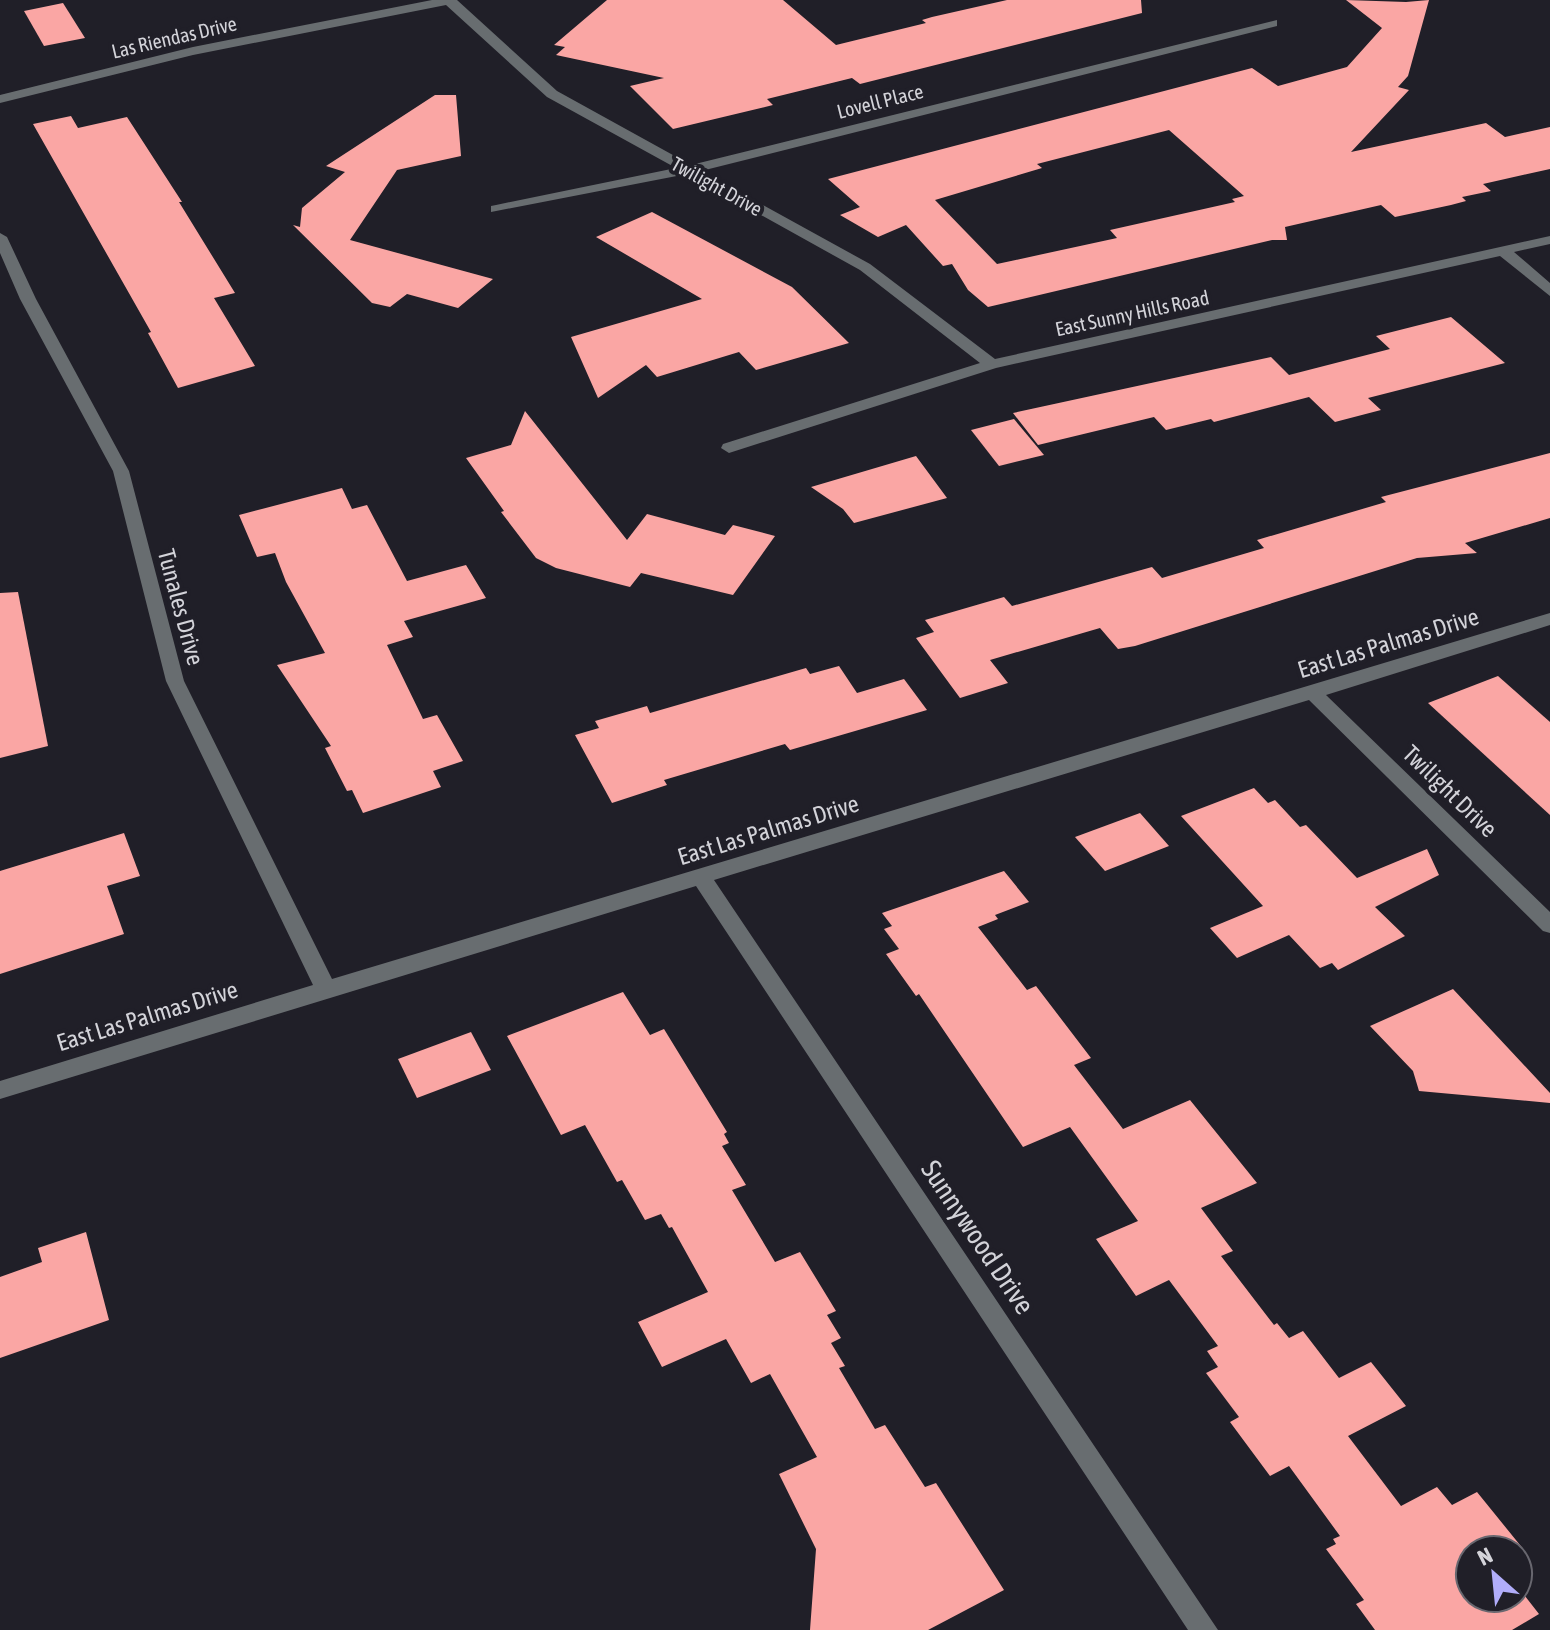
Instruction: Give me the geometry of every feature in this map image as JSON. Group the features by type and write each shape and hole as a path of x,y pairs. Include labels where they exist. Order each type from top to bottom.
{"street":[{"name":"Las Riendas Drive","path":"0,99 193,51 450,0"},
{"name":"Twilight Drive","path":"450,0 552,94 865,267 992,364"},
{"name":"Lovell Place","path":"496,209 687,170 1273,23"},
{"name":"Tunales Drive","path":"0,237 28,299 121,471 175,681 325,988"},
{"name":"East Sunny Hills Road","path":"729,448 992,364 1550,240"},
{"path":"1503,251 1550,291"},
{"name":"East Las Palmas Drive","path":"0,1090 325,988 1313,693 1550,619"},
{"name":"Twilight Drive","path":"1313,693 1550,925"},
{"name":"Sunnywood Drive","path":"701,877 1204,1630"}],"building":[{"path":"607,0 783,0 836,45 926,23 922,20 932,17 1007,0 1141,0 1142,13 860,84 852,78 767,99 773,105 673,129 630,86 664,78 556,55 565,47 554,45"},
{"path":"1346,0 1429,0 1408,76 1398,87 1409,90 1351,152 1486,123 1505,137 1550,127 1550,169 1483,184 1491,191 1462,197 1466,201 1451,205 1395,217 1381,205 1285,227 1287,240 1272,240 988,307 968,290 952,264 943,266 906,225 878,237 840,215 860,207 828,179 1252,68 1278,86 1347,67 1382,28","holes":["1169,130 1244,196 1232,199 1235,202 1110,230 1117,238 997,264 935,200 1042,168 1037,164"]},
{"path":"63,3 85,38 44,46 24,11"},
{"path":"435,95 456,95 461,156 397,170 350,240 493,279 458,308 407,294 390,307 372,303 293,225 300,227 302,208 345,172 326,166"},
{"path":"71,116 78,128 127,117 182,202 179,202 235,293 214,298 255,366 178,388 148,333 151,332 33,124"},
{"path":"652,212 792,287 849,343 756,370 739,352 657,377 646,365 598,398 571,337 702,299 596,237"},
{"path":"1451,317 1505,363 1368,398 1381,410 1335,422 1309,397 1214,422 1211,419 1166,430 1154,417 1038,445 1013,413 1271,357 1289,375 1390,349 1376,336"},
{"path":"525,411 627,540 647,514 725,535 733,525 775,536 733,595 641,573 630,587 556,568 536,558 466,458 511,445"},
{"path":"1014,419 1044,455 999,466 971,430"},
{"path":"1550,453 1550,518 1465,543 1477,553 1417,558 1135,646 1118,649 1100,628 990,660 1008,683 960,698 916,638 934,632 925,620 1004,597 1012,606 1152,567 1162,578 1264,548 1257,540 1386,502 1381,497"},
{"path":"916,456 947,498 854,523 843,509 811,487"},
{"path":"342,488 352,509 367,505 407,581 466,565 486,598 404,621 413,637 387,645 423,719 437,715 463,761 433,771 441,787 363,813 352,790 347,791 325,748 331,746 277,665 325,653 286,582 275,553 257,557 239,515"},
{"path":"18,592 48,746 0,758 0,593"},
{"path":"839,666 857,693 904,679 927,710 790,750 785,744 664,780 667,785 612,803 575,735 599,728 595,721 647,706 650,713 806,668 810,674"},
{"path":"1498,676 1550,722 1550,815 1428,703"},
{"path":"1254,788 1268,803 1275,800 1300,827 1306,825 1357,878 1427,849 1439,875 1375,907 1405,936 1338,970 1332,963 1320,968 1289,935 1237,958 1210,928 1263,906 1181,816"},
{"path":"1140,813 1169,846 1105,871 1075,837"},
{"path":"124,833 140,876 107,886 124,934 0,974 0,871"},
{"path":"1004,871 1029,902 995,915 998,919 978,927 1027,990 1036,986 1091,1058 1074,1065 1123,1129 1190,1100 1257,1183 1201,1208 1233,1251 1221,1256 1274,1325 1277,1323 1289,1338 1303,1331 1339,1378 1371,1362 1406,1406 1348,1436 1401,1506 1437,1487 1452,1505 1477,1492 1511,1534 1454,1534 1454,1614 1534,1614 1534,1608 1539,1614 1512,1630 1375,1630 1356,1604 1364,1600 1326,1549 1336,1544 1333,1539 1340,1536 1289,1466 1270,1476 1230,1422 1239,1417 1206,1373 1218,1367 1207,1351 1218,1346 1169,1280 1136,1296 1096,1239 1138,1221 1070,1127 1023,1147 919,994 916,996 886,954 899,949 884,929 892,926 882,913"},
{"path":"1453,989 1550,1093 1550,1103 1419,1091 1413,1071 1370,1026"},
{"path":"623,992 650,1035 664,1029 727,1132 724,1134 729,1143 722,1146 746,1185 732,1190 775,1262 800,1252 836,1311 827,1315 841,1338 831,1343 845,1366 839,1368 875,1429 885,1425 925,1487 936,1483 1004,1590 928,1630 810,1630 816,1549 779,1474 817,1457 770,1374 751,1383 726,1339 662,1367 638,1322 708,1292 672,1227 669,1228 661,1214 645,1220 622,1180 617,1182 585,1125 561,1135 507,1036"},
{"path":"471,1032 491,1070 417,1098 398,1059"},
{"path":"86,1232 109,1320 0,1358 0,1277 42,1262 38,1248"}]}
